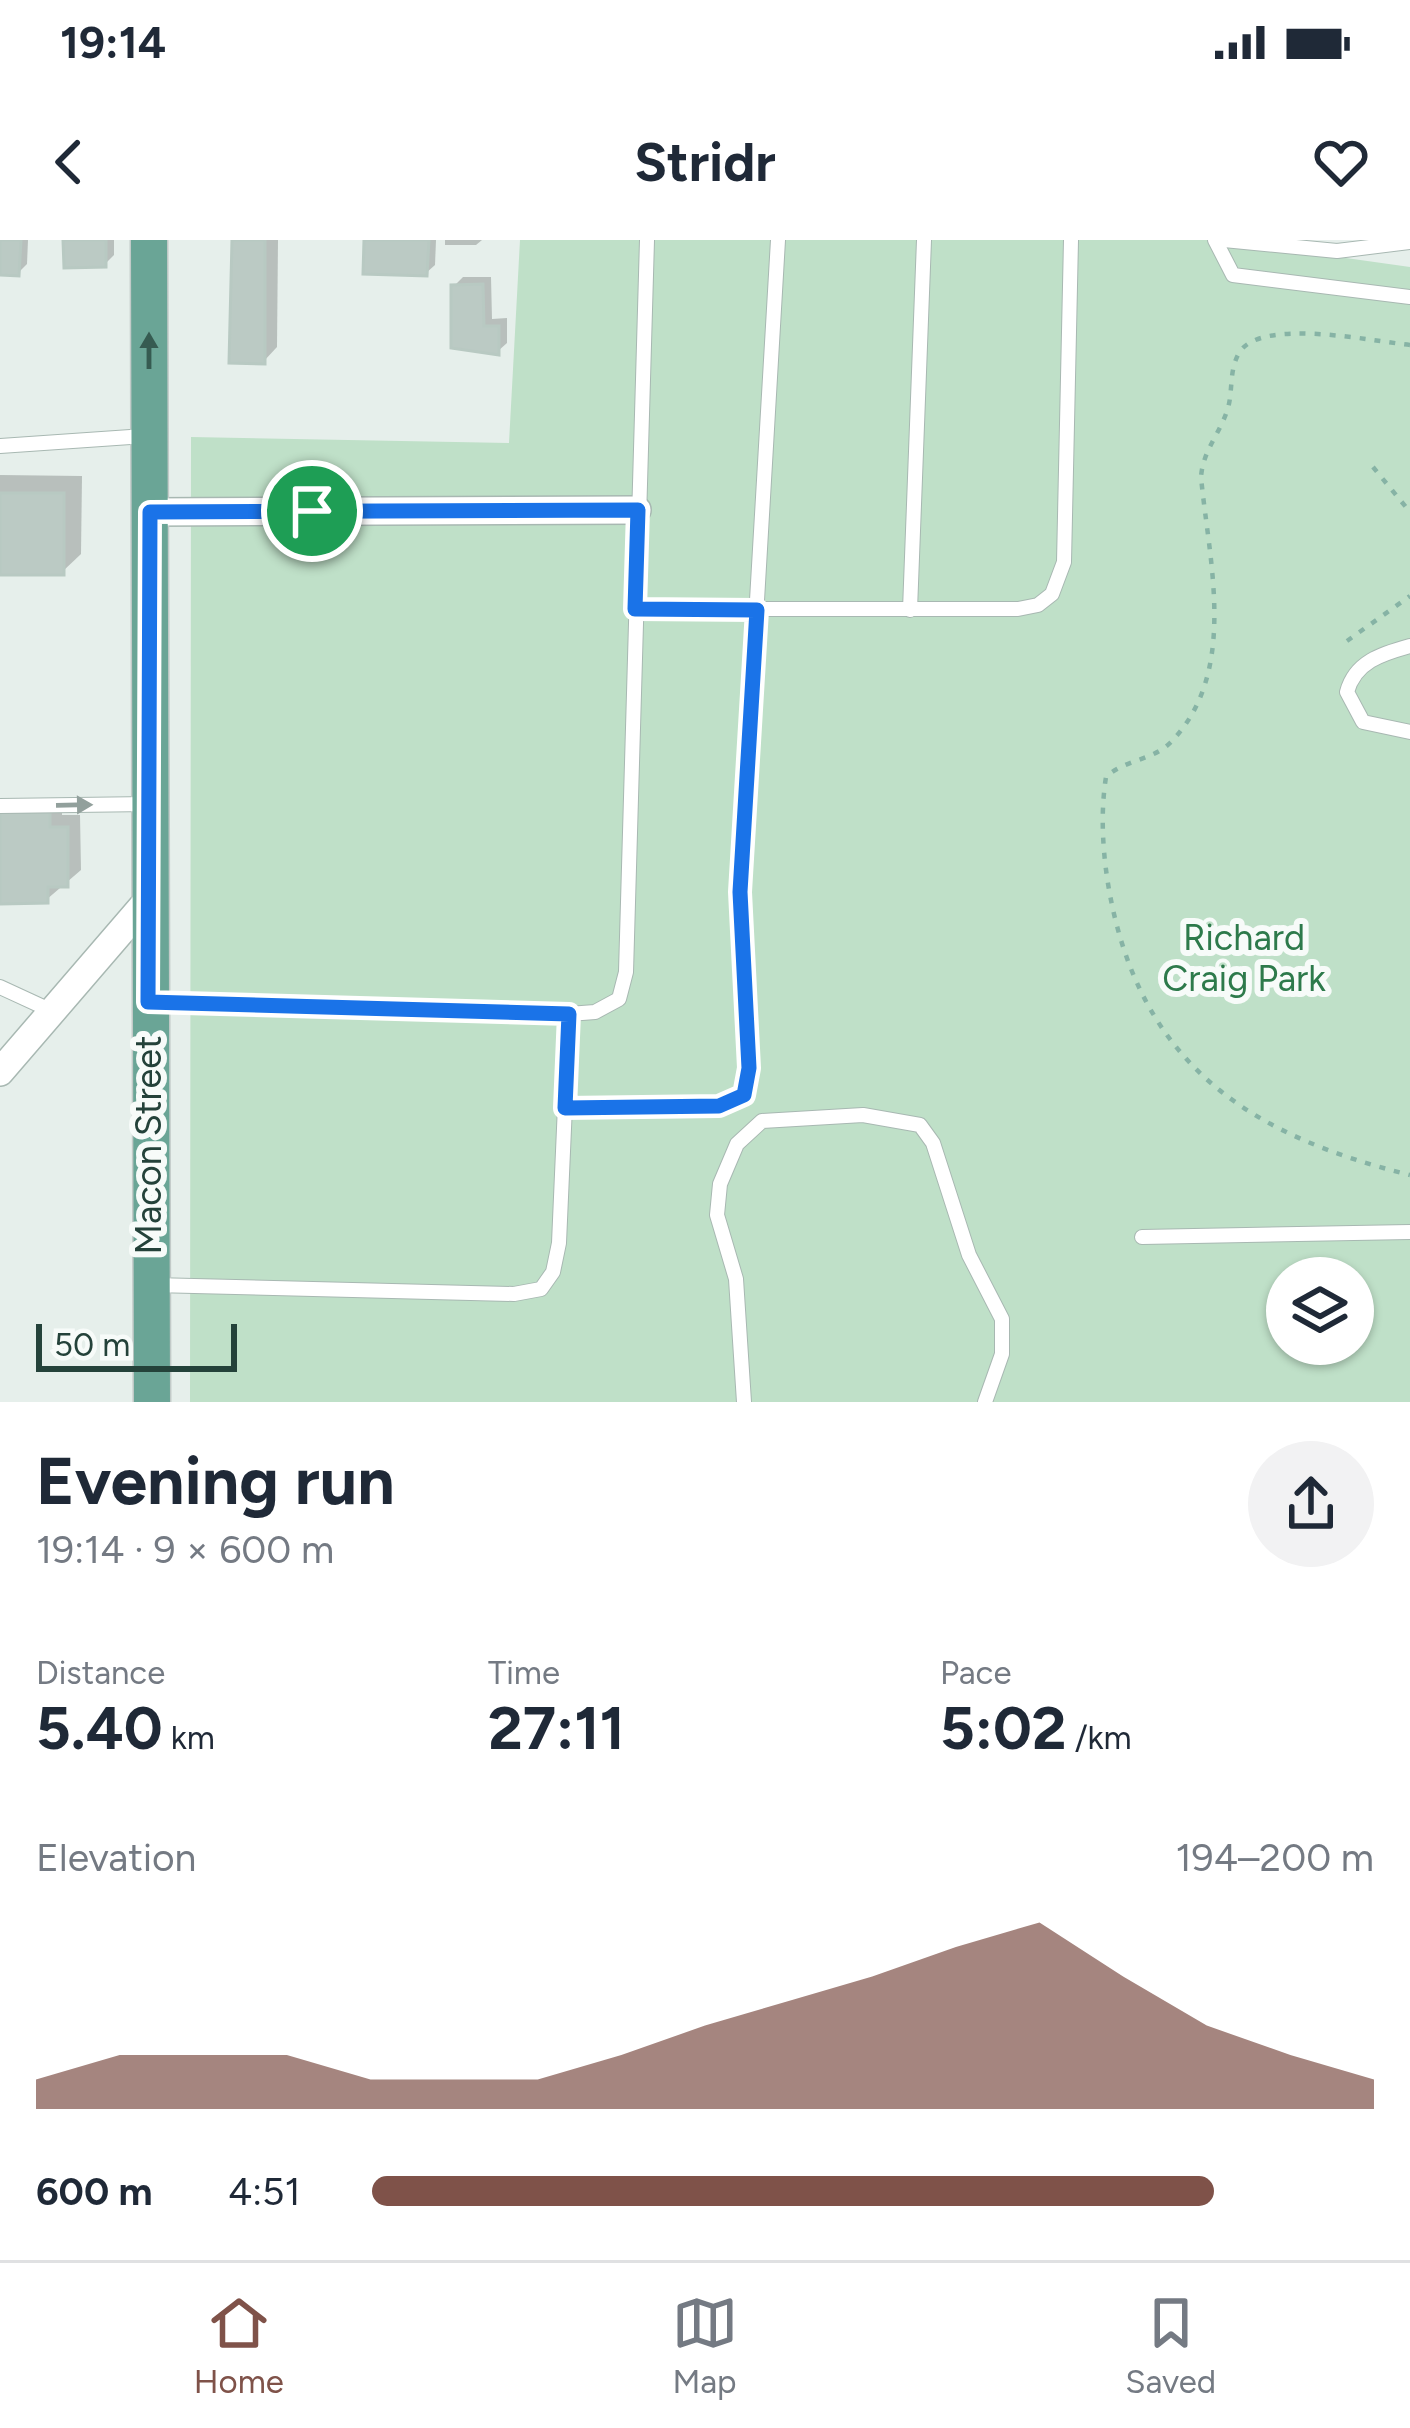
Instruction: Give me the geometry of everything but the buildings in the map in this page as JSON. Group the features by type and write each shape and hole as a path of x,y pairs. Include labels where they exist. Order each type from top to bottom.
{"main road":[{"name":"Macon Street","path":"149,240 148,1285 152,1402"},
{"path":"139,1402 150,1349"}],"street":[{"path":"150,512 638,510"},
{"path":"0,1072 148,900"}],"lane":[{"path":"148,1002 569,1014 610,1007 619,999 626,972 647,240"},
{"path":"762,1121 744,1095 749,1068 740,892 778,240"},
{"path":"910,610 924,240"},
{"path":"635,609 1018,609 1038,605 1059,581 1066,539 1070,240"},
{"path":"1410,242 1336,251 1219,240 1232,275 1410,297"},
{"path":"0,446 149,436"},
{"path":"1410,646 1371,659 1352,674 1347,692 1363,722 1410,732"},
{"path":"0,806 149,804"},
{"path":"0,987 52,1012"},
{"path":"148,1285 514,1294 542,1289 554,1272 559,1244 569,1014"},
{"path":"565,1108 719,1106 744,1095"},
{"path":"744,1402 736,1280 717,1201 737,1144 762,1121 893,1117 928,1132 962,1237 1002,1319 1002,1354 985,1402"},
{"path":"1142,1237 1410,1232"}],"path":[{"path":"1410,345 1273,332 1241,348 1232,368 1229,406 1203,453 1201,477 1217,638 1182,730 1166,748 1106,777 1103,826 1109,891 1132,975 1154,1020 1180,1054 1236,1105 1306,1142 1410,1175"},
{"path":"1373,467 1410,512"},
{"path":"1347,641 1410,596"}],"green space":[{"name":"Richard Craig Park","path":"520,240 1218,240 1410,267 1410,1402 190,1402 191,437 509,443"}],"route":[{"path":"638,510 635,609 757,610 740,892 749,1068 744,1095 734,1103 565,1108 569,1014 148,1002 150,512 312,511 638,510"}]}
